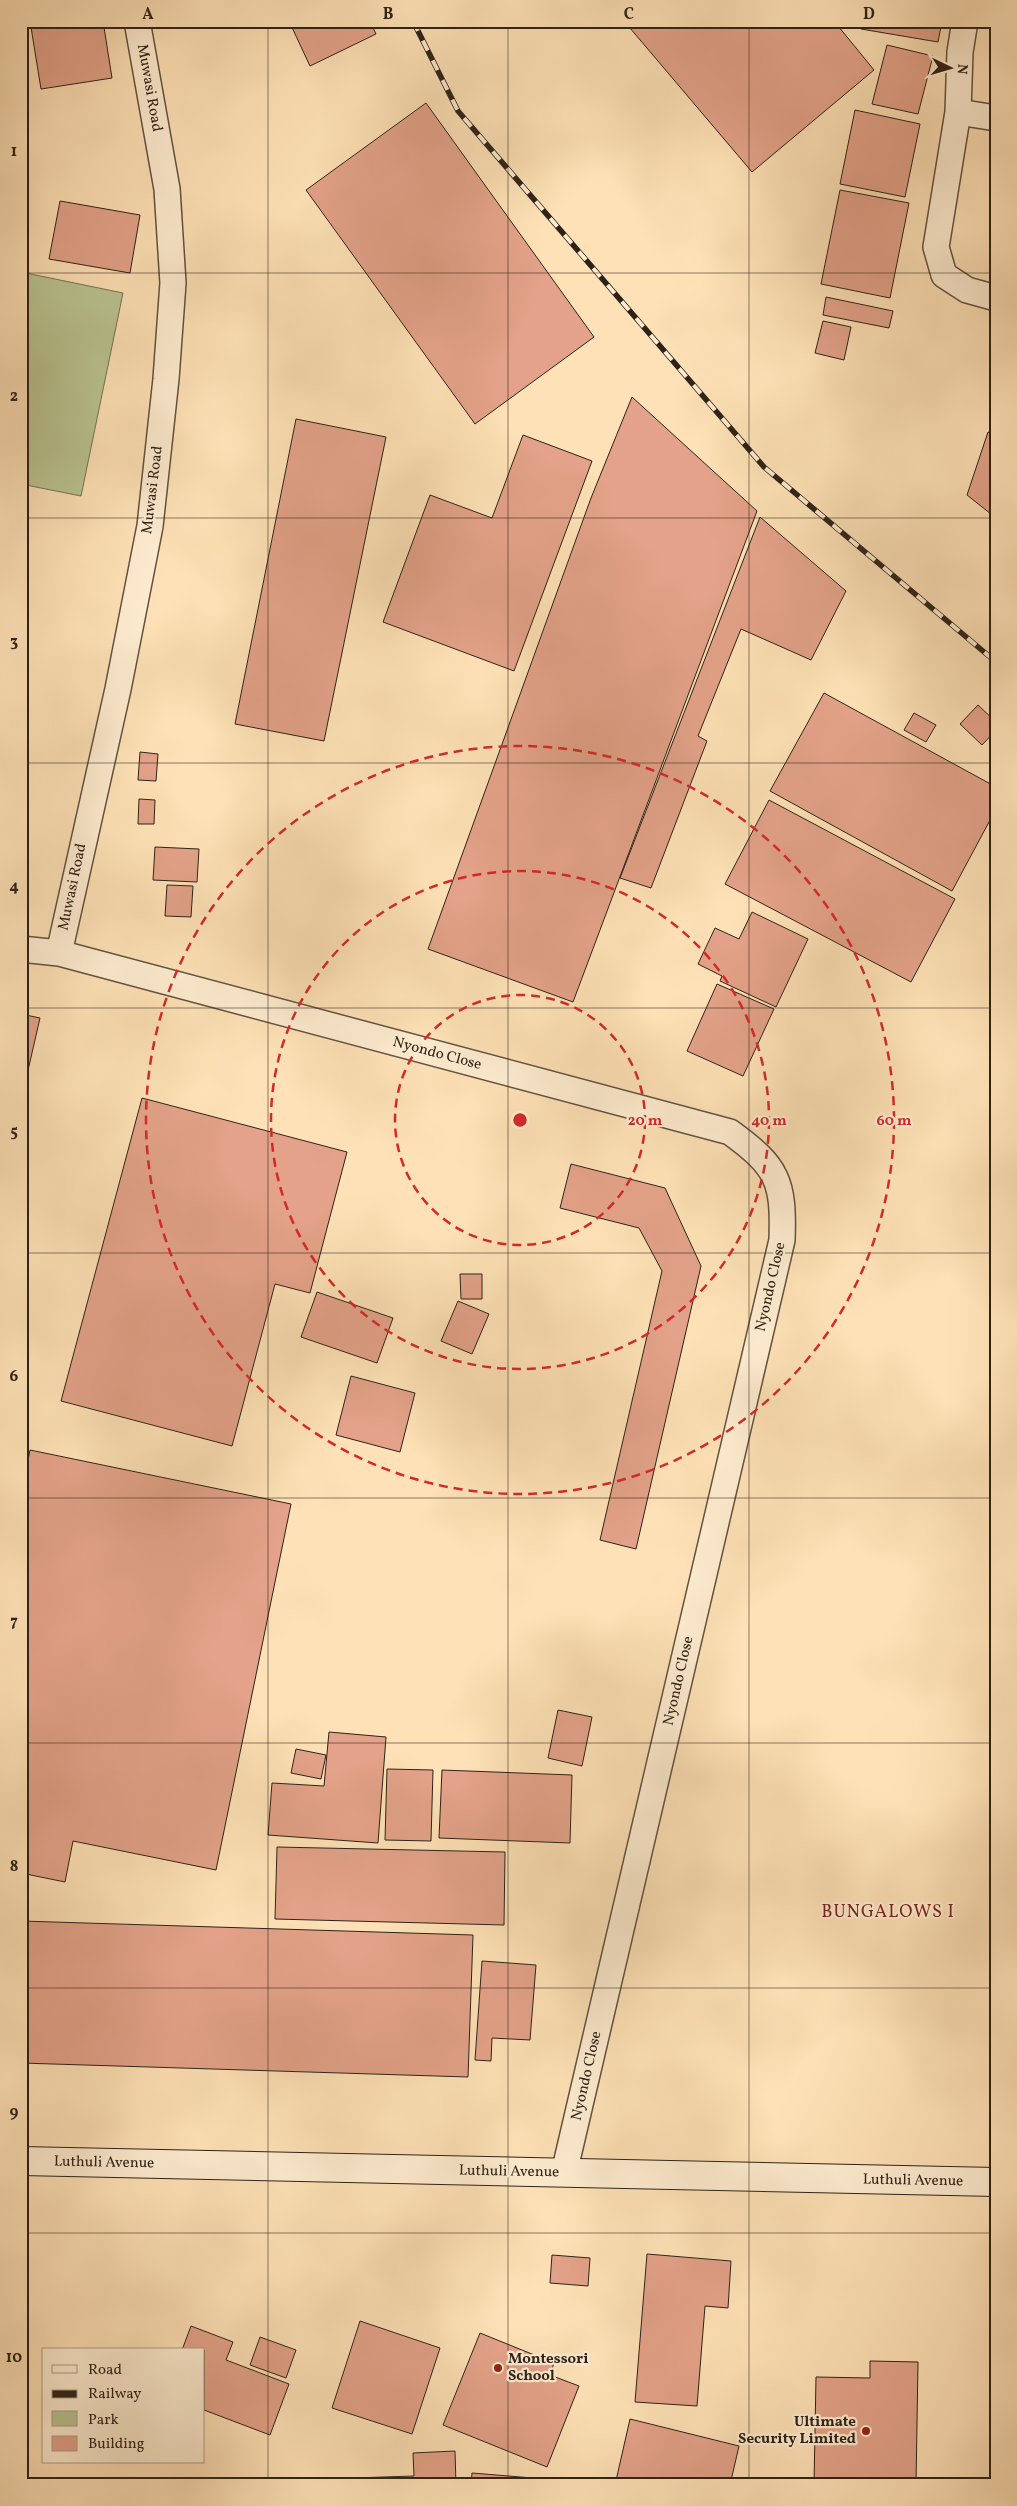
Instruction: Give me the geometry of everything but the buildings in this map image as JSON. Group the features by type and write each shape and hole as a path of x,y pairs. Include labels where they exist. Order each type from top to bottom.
{"street":[{"name":"Luthuli Avenue","path":"21,2161 996,2182"}],"lane":[{"name":"Muwasi Road","path":"59,953 118,689 150,526 166,379 173,283 167,189 137,21"},
{"path":"965,21 960,52 958,112 936,247 944,276 967,290 996,298"},
{"path":"958,112 996,118"},
{"name":"Nyondo Close","path":"21,949 59,953 730,1132 758,1153 776,1177 783,1205 782,1240 564,2173"}],"green space":[{"path":"21,272 123,293 81,496 21,484"}],"railway":[{"path":"413,21 458,111 764,467 996,662"}],"place":[{"name":"Montessori School","path":"498,2368"},
{"name":"Ultimate Security Limited","path":"866,2431"}],"district":[{"name":"BUNGALOWS I","path":"888,1912"}]}
